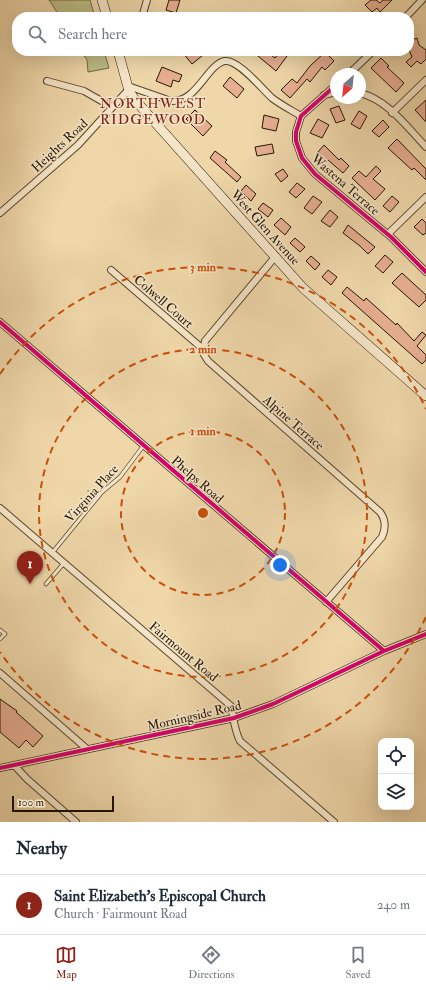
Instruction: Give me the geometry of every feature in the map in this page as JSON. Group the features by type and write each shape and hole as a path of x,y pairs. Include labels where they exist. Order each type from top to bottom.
{"street":[{"path":"102,0 106,12"},
{"path":"143,12 147,0"},
{"path":"411,12 422,0"},
{"name":"West Glen Avenue","path":"122,56 128,88 135,100 276,258 303,288 426,396"},
{"path":"356,68 369,56"},
{"path":"128,88 178,102 188,96 219,64 227,61 232,62 245,72 281,104 301,116 330,90"},
{"path":"392,113 426,80"},
{"path":"47,81 84,91 112,107"},
{"name":"Heights Road","path":"0,213 78,145 128,88"},
{"path":"321,97 330,94"},
{"path":"366,95 375,99 392,113 426,147"},
{"name":"Wastena Terrace","path":"301,116 296,132 296,141 298,150 306,165 388,234 426,272"},
{"path":"388,234 426,197"},
{"path":"203,349 205,341 276,258"},
{"name":"Colwell Court","path":"111,270 203,349"},
{"name":"Phelps Road","path":"0,322 384,651"},
{"name":"Alpine Terrace","path":"203,349 208,361 384,517 385,529 382,537 326,602"},
{"name":"Fairmount Road","path":"0,508 231,706 234,718 234,729 240,741 334,822"},
{"name":"Morningside Road","path":"0,768 234,718 273,704 384,651 426,634"},
{"path":"0,674 87,749"},
{"path":"14,765 76,822"}],"lane":[{"name":"Virginia Place","path":"52,553 102,492 120,477 144,446"},
{"path":"46,584 64,563"},
{"path":"0,630 5,634 0,639"}],"green space":[{"path":"49,0 90,0 94,12 57,12"},
{"path":"84,56 105,56 109,68 88,72 87,60"}],"building":[{"path":"169,0 180,0 176,12 166,10"},
{"path":"371,0 376,0 380,3 383,0 392,0 380,12 377,8 372,12 365,5"},
{"path":"417,38 419,45 426,50 426,59 421,64 417,61 411,67 406,62 412,56 414,56 414,39"},
{"path":"185,56 202,56 192,64"},
{"path":"258,56 272,56 275,58 277,56 287,56 276,71"},
{"path":"321,56 329,56 334,61 325,70 322,67 310,82 307,79 290,98 281,90 292,79 297,83 310,66"},
{"path":"381,58 389,66 387,67 404,83 396,92 371,68"},
{"path":"162,67 182,75 179,82 173,80 171,87 156,81"},
{"path":"230,77 244,89 237,98 223,86"},
{"path":"426,100 426,122 415,110"},
{"path":"339,106 345,120 336,123 330,109"},
{"path":"195,110 212,126 203,136 186,119"},
{"path":"359,111 367,116 360,129 351,124"},
{"path":"264,115 279,119 276,131 262,128"},
{"path":"318,119 329,125 322,138 310,133"},
{"path":"383,120 389,127 379,137 372,131"},
{"path":"397,139 426,169 426,180 414,168 412,170 388,148"},
{"path":"272,144 274,153 257,156 255,147"},
{"path":"324,145 339,160 341,158 349,166 343,173 318,152"},
{"path":"215,151 227,160 225,162 241,177 237,182 210,158"},
{"path":"376,166 381,171 373,179 385,189 375,200 352,178 359,171 366,177"},
{"path":"283,169 288,176 281,182 275,174"},
{"path":"297,183 305,189 296,198 289,192"},
{"path":"246,185 256,194 251,201 241,191"},
{"path":"313,196 322,202 312,214 304,208"},
{"path":"392,196 399,202 390,212 383,206"},
{"path":"263,203 273,210 268,217 258,209"},
{"path":"330,210 338,217 330,227 321,221"},
{"path":"281,218 291,227 285,235 274,225"},
{"path":"422,219 426,223 426,233 423,235 414,227"},
{"path":"348,225 375,247 368,254 343,233"},
{"path":"295,238 305,247 300,252 290,243"},
{"path":"385,255 393,262 383,273 375,266"},
{"path":"311,256 320,264 315,270 306,261"},
{"path":"328,270 337,277 331,285 322,277"},
{"path":"402,273 426,295 426,300 419,307 392,283"},
{"path":"347,287 364,301 366,298 396,325 397,323 414,341 422,332 426,335 417,346 426,355 426,360 422,364 342,293"},
{"path":"0,699 17,711 16,712 43,736 33,747 26,740 19,748 0,732"}],"cycle path":[{"path":"330,90 301,116 296,132 296,141 302,158 315,174 391,237 426,272"},
{"path":"0,322 384,651"},
{"path":"0,768 234,718 273,704 384,651 426,634"}],"place":[{"name":"Saint Elizabeth's Episcopal Church","path":"30,584"}],"district":[{"name":"NORTHWEST RIDGEWOOD","path":"153,112"}]}
